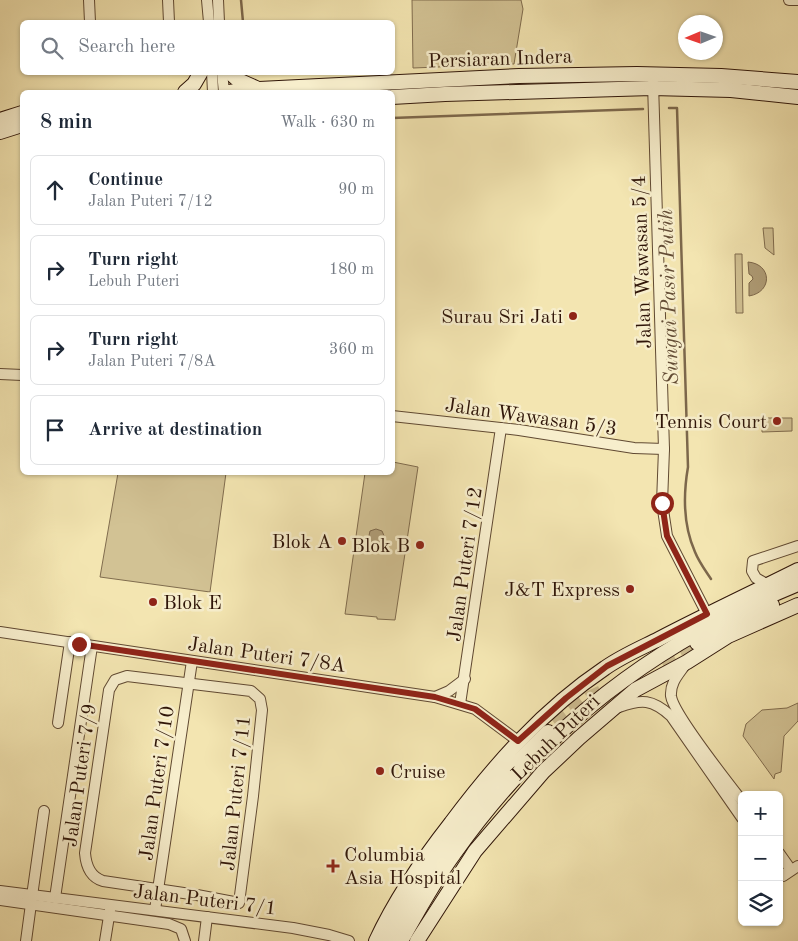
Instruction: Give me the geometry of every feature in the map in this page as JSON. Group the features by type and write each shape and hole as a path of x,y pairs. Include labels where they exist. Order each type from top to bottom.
{"main road":[{"name":"Persiaran Indera","path":"249,90 519,76 654,74 721,76 798,82"},
{"path":"187,90 200,75"},
{"path":"232,75 238,80 259,89"},
{"name":"Persiaran Indera","path":"395,97 652,88 731,90 798,97"},
{"path":"0,120 20,114"},
{"path":"0,132 20,126"},
{"name":"Lebuh Puteri","path":"376,941 388,915 423,861 469,798 518,741 566,698 607,666 709,619 798,570"},
{"path":"401,941 426,897 480,819 542,750 576,718 638,669 709,619 798,579"},
{"path":"709,619 733,612 798,584"},
{"path":"697,643 798,592"},
{"name":"Lebuh Puteri","path":"417,941 475,851 550,766 579,738 635,690 687,662 728,636 798,605"},
{"path":"389,941 418,888 444,849 514,764 555,724"}],"street":[{"path":"89,0 90,20"},
{"path":"168,0 169,20"},
{"path":"207,0 209,20"},
{"path":"218,0 219,20"},
{"path":"789,0 798,0"},
{"name":"Jalan Wawasan 5/4","path":"654,74 652,88 664,449"},
{"path":"212,75 213,90"},
{"path":"222,75 224,90"},
{"path":"0,374 20,375"},
{"name":"Jalan Wawasan 5/3","path":"395,416 501,428 634,448 664,449"},
{"name":"Jalan Puteri 7/12","path":"460,704 501,428"},
{"path":"664,449 662,503 667,536 709,619"},
{"path":"768,585 756,578 752,571 753,561 798,546"},
{"name":"Jalan Puteri 7/8A","path":"0,632 435,697 475,709 518,741"},
{"path":"58,723 70,642"},
{"path":"54,898 92,646"},
{"name":"Jalan Puteri 7/10","path":"154,910 192,661"},
{"path":"687,662 674,681 671,689 672,699 683,720 738,796"},
{"name":"Jalan Puteri 7/9","path":"158,888 98,879 89,872 85,853 109,690 115,680 127,676 188,684"},
{"path":"435,697 464,679 469,699 475,709"},
{"name":"Jalan Puteri 7/11","path":"158,888 239,903 262,710 260,699 251,691 188,684"},
{"path":"614,708 636,701 655,703 663,709 670,716 738,812"},
{"path":"26,941 44,810"},
{"name":"Jalan Puteri 7/1","path":"0,891 32,900 54,898 110,910 154,910 293,928 350,941"},
{"path":"0,900 32,900 110,910 169,924 181,929 185,941"},
{"path":"105,941 110,910"},
{"path":"204,941 207,917"}],"shaded area":[{"path":"412,0 521,0 523,9 514,64 413,68"},
{"path":"763,228 773,228 774,255 765,248"},
{"path":"735,254 742,254 743,313 736,313"},
{"path":"748,262 762,268 766,278 766,284 762,289 749,296 749,283 753,279 749,274"},
{"name":"Tennis Court","path":"762,418 792,418 792,431 762,432"},
{"path":"395,462 418,467 395,620 345,614 365,475 395,475"},
{"path":"118,475 226,475 210,592 100,577"},
{"path":"376,529 382,531 385,538 379,550 372,551 367,545 370,531"},
{"path":"798,703 798,721 784,736 781,772 775,774 774,779 743,736 746,724 762,710 787,708"}],"waterway":[{"name":"Sungai Pasir Putih","path":"241,0 243,20"},
{"name":"Sungai Pasir Putih","path":"669,108 677,108 688,467 685,510 691,542 698,559 711,579"},
{"name":"Sungai Pasir Putih","path":"395,118 643,109"}],"tunnel":[{"path":"661,661 697,643"},
{"path":"555,724 591,697 604,691"}],"place":[{"name":"Surau Sri Jati","path":"573,316"},
{"name":"Tennis Court","path":"777,421"},
{"name":"Blok A","path":"342,541"},
{"name":"Blok B","path":"420,545"},
{"name":"J&T Express","path":"630,589"},
{"name":"Blok E","path":"153,602"},
{"name":"Cruise","path":"380,771"},
{"name":"Columbia Asia Hospital","path":"333,866"}],"route":[{"path":"79,644 435,697 475,709 518,741 586,681 607,666 707,614 667,536 662,503"}]}
